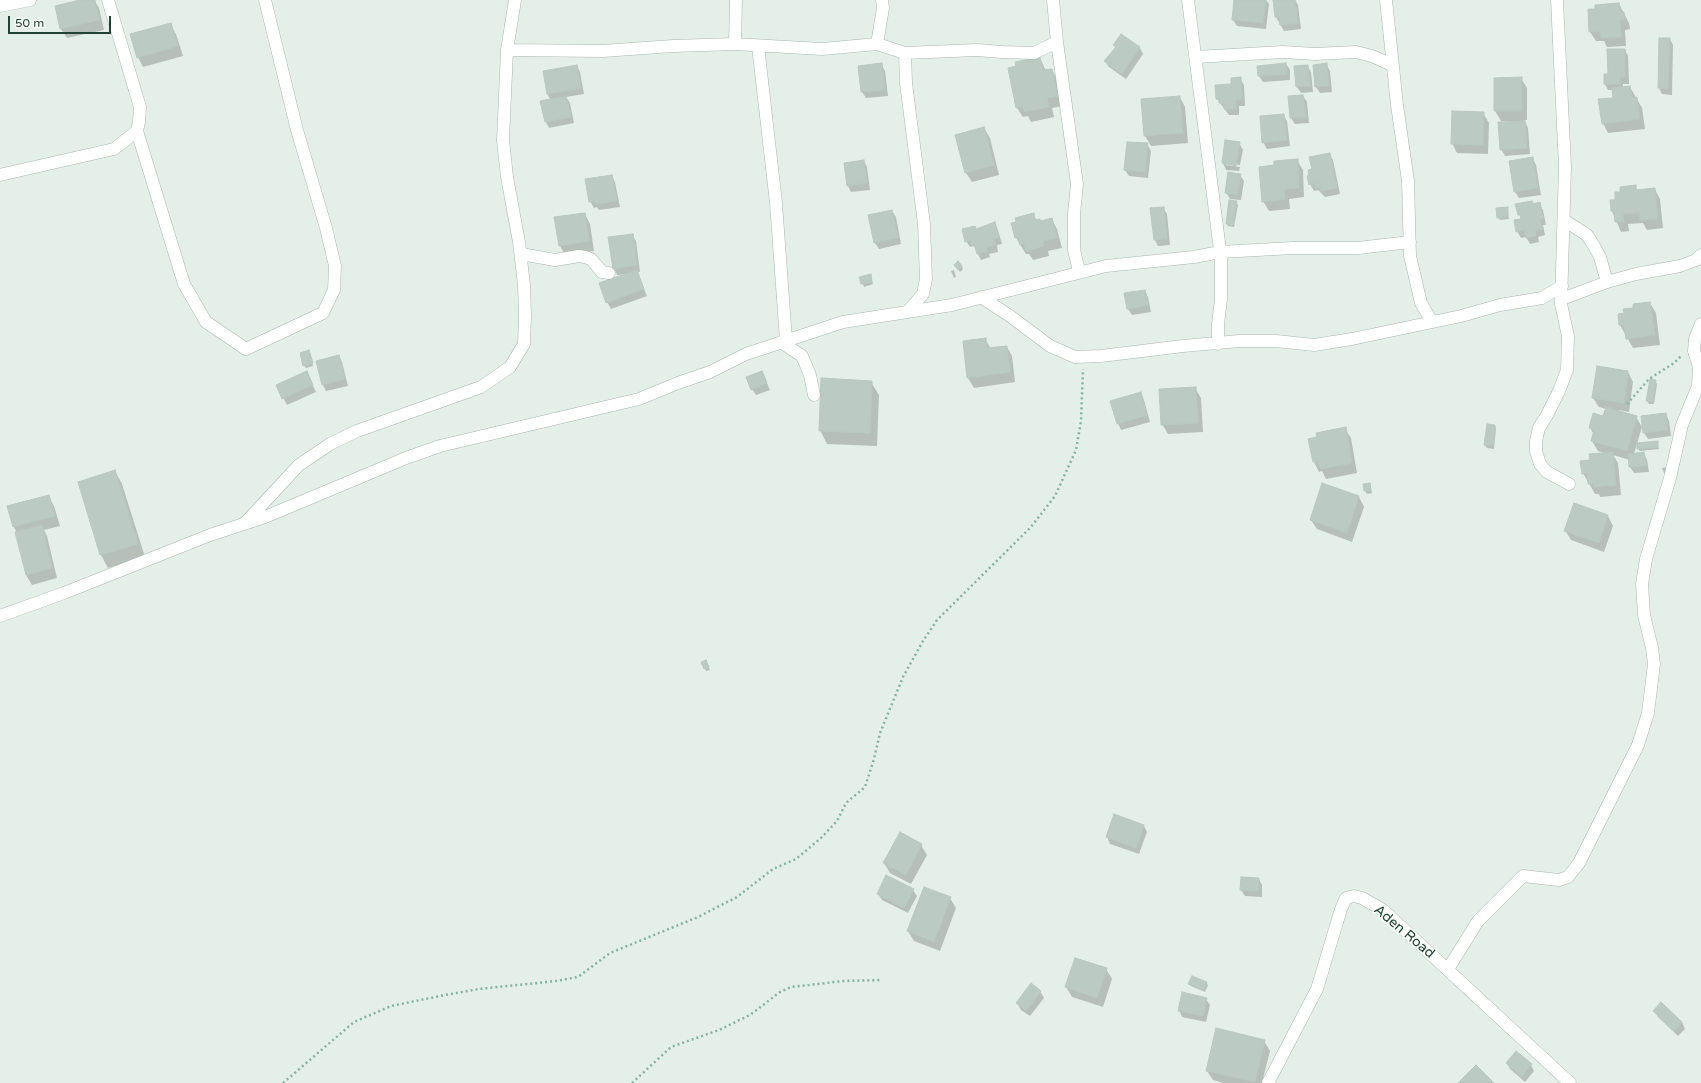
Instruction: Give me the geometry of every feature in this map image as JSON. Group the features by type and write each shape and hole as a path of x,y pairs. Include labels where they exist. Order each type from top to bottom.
{"street":[{"path":"0,6 30,0"},
{"path":"108,0 140,107 137,131 184,284 206,322 246,349 323,313 334,290 335,266 326,228 296,123 265,0"},
{"path":"244,524 299,465 330,444 357,431 481,387 510,367 524,344 525,316 521,254 503,140 507,50 515,0"},
{"path":"735,44 736,0"},
{"path":"877,44 883,8 882,0"},
{"path":"1053,0 1057,42 1077,184 1074,214 1074,250 1080,271"},
{"path":"1188,0 1220,252 1221,299 1218,324 1218,344"},
{"path":"1386,0 1392,65 1408,181 1410,256 1419,297 1432,322"},
{"path":"1557,0 1565,167 1562,299 1568,336 1567,370 1559,391 1539,428 1536,441 1536,451 1540,464 1547,472 1569,484"},
{"path":"507,50 603,51 673,46 735,44 822,49 877,44 905,53 977,50 1034,53 1057,42"},
{"path":"758,46 776,203 784,341 802,356 808,370 814,395"},
{"path":"1196,57 1282,52 1315,54 1356,52 1372,56 1392,65"},
{"path":"905,53 906,83 924,224 926,279 923,294 908,311"},
{"path":"0,175 114,149 137,131"},
{"path":"1564,220 1587,235 1600,257 1607,282"},
{"path":"2,612 203,537 244,524 317,496 412,455 440,446 639,399 710,372 746,354 842,322 952,305 1080,271 1106,266 1194,257 1220,252 1358,248 1410,242"},
{"path":"521,254 555,260 579,256 591,258 602,272 608,273"},
{"path":"1562,299 1607,282 1636,274 1680,266 1696,260 1701,255"},
{"path":"981,297 1010,316 1050,346 1075,357 1082,357 1123,354 1183,346 1260,340 1314,345 1352,339 1432,322 1500,305 1542,298 1562,286"},
{"path":"1448,969 1478,921 1523,876 1559,880 1568,877 1579,863 1638,745 1648,713 1654,664 1644,615 1642,584 1645,565 1670,478 1682,425 1698,386 1699,367 1694,351 1695,339 1701,324"},
{"name":"Aden Road","path":"1268,1083 1317,989 1341,909 1346,898 1354,896 1362,898 1383,910 1570,1083"}],"path":[{"path":"1627,404 1649,379 1674,363 1687,350 1695,339"},
{"path":"283,1083 354,1022 391,1006 479,989 556,981 578,977 610,953 698,917 737,897 773,869 796,859 821,838 837,821 846,803 865,786 874,759 880,733 903,677 937,620 1032,527 1055,496 1076,450 1081,421 1083,374 1082,357"},
{"path":"632,1083 671,1047 719,1030 750,1015 780,992 791,987 844,981 882,980"}],"building":[{"path":"80,0 95,0 99,20 60,29 55,6"},
{"path":"1234,0 1266,0 1263,23 1232,20"},
{"path":"1273,0 1295,0 1298,23 1280,25 1279,17 1275,17"},
{"path":"1619,3 1620,12 1624,12 1625,20 1620,20 1621,37 1601,38 1600,31 1589,32 1588,9 1595,9 1595,5"},
{"path":"171,23 178,46 137,58 130,34"},
{"path":"1121,34 1140,47 1122,74 1104,61 1116,47 1113,45"},
{"path":"1659,38 1670,38 1668,89 1658,88"},
{"path":"1607,49 1625,49 1625,77 1620,77 1620,84 1604,84 1604,74 1608,74"},
{"path":"1040,57 1043,70 1052,69 1058,96 1047,98 1049,107 1024,112 1023,106 1016,108 1008,68 1016,66 1015,62"},
{"path":"882,63 885,90 861,92 858,66"},
{"path":"1286,63 1287,74 1258,76 1257,66"},
{"path":"1327,63 1329,86 1315,87 1313,65"},
{"path":"577,65 581,88 547,94 543,71"},
{"path":"1308,65 1310,86 1296,87 1294,66"},
{"path":"1241,77 1242,100 1236,100 1236,109 1224,109 1224,103 1219,103 1219,99 1216,99 1215,85 1231,84 1231,78"},
{"path":"1522,77 1522,111 1494,111 1494,78"},
{"path":"1630,86 1632,98 1637,97 1640,119 1602,124 1598,99 1613,98 1612,88"},
{"path":"1303,95 1306,117 1290,118 1288,96"},
{"path":"566,96 571,117 545,122 540,101"},
{"path":"1180,96 1183,133 1144,136 1141,99"},
{"path":"1452,111 1484,112 1483,145 1451,144"},
{"path":"1284,114 1287,140 1262,143 1260,116"},
{"path":"1525,121 1527,148 1500,150 1498,122"},
{"path":"984,127 994,165 965,173 955,135"},
{"path":"1225,140 1240,142 1236,166 1222,163"},
{"path":"1127,142 1148,143 1145,172 1124,170"},
{"path":"1330,153 1337,188 1321,191 1320,187 1316,188 1315,183 1309,185 1307,176 1309,175 1308,170 1312,169 1309,157"},
{"path":"1533,157 1538,188 1514,192 1509,161"},
{"path":"1298,159 1299,188 1284,189 1285,199 1262,202 1259,167 1274,165 1274,161"},
{"path":"864,160 867,183 847,186 844,163"},
{"path":"1228,172 1241,174 1237,195 1225,193"},
{"path":"612,175 617,201 595,204 594,201 589,202 585,179"},
{"path":"1636,185 1636,190 1655,188 1658,219 1640,220 1640,213 1623,214 1624,222 1615,222 1614,211 1611,211 1610,200 1615,200 1615,192 1620,192 1620,187"},
{"path":"1229,200 1237,201 1233,225 1226,224"},
{"path":"1532,201 1533,204 1540,202 1543,219 1540,219 1543,229 1535,231 1536,236 1526,238 1524,230 1516,232 1514,220 1521,219 1520,215 1518,215 1515,204"},
{"path":"1164,207 1167,239 1154,240 1150,208"},
{"path":"1508,207 1508,217 1497,218 1496,208"},
{"path":"892,210 898,238 874,243 868,215"},
{"path":"585,213 589,241 559,246 554,217"},
{"path":"1034,213 1035,220 1040,219 1040,221 1052,218 1057,238 1043,241 1044,246 1026,251 1024,244 1020,245 1018,237 1015,238 1011,223 1016,222 1015,218"},
{"path":"995,222 999,238 994,239 996,245 986,248 987,251 977,254 974,244 971,245 970,240 965,242 962,229 975,226 976,229"},
{"path":"633,234 637,265 613,269 608,237"},
{"path":"958,261 962,266 958,270 954,265"},
{"path":"637,270 644,289 606,303 599,283"},
{"path":"871,274 872,282 861,284 859,277"},
{"path":"1145,290 1148,305 1127,309 1124,293"},
{"path":"1650,302 1655,335 1626,339 1624,325 1619,325 1618,314 1624,313 1623,309 1633,308 1633,304"},
{"path":"986,338 987,348 1007,346 1010,372 967,378 963,341"},
{"path":"309,350 313,363 303,366 300,353"},
{"path":"339,355 345,379 322,385 316,361"},
{"path":"1597,366 1628,371 1624,403 1592,398"},
{"path":"307,371 313,385 282,399 276,385"},
{"path":"762,371 767,383 751,390 746,377"},
{"path":"821,378 872,381 870,433 819,431"},
{"path":"1650,379 1656,380 1653,402 1646,401"},
{"path":"1196,387 1198,423 1161,425 1159,389"},
{"path":"1141,392 1147,415 1117,424 1110,401"},
{"path":"1606,407 1637,416 1627,451 1591,441 1594,430 1589,428 1593,413 1603,416"},
{"path":"1666,413 1668,430 1643,433 1641,416"},
{"path":"1487,424 1495,425 1493,446 1484,445"},
{"path":"1346,427 1352,463 1320,469 1318,461 1313,462 1308,439 1317,437 1316,433"},
{"path":"1658,441 1658,447 1637,449 1637,443"},
{"path":"1613,452 1616,485 1594,487 1593,484 1588,484 1587,473 1582,474 1580,461 1590,460 1589,454"},
{"path":"1644,452 1646,466 1629,467 1628,454"},
{"path":"115,470 138,544 100,555 78,482"},
{"path":"1322,483 1359,496 1347,533 1310,520"},
{"path":"1370,483 1371,490 1364,491 1363,484"},
{"path":"49,495 55,516 13,527 7,506"},
{"path":"1574,503 1608,515 1599,543 1564,531"},
{"path":"42,525 52,568 26,575 15,532"},
{"path":"706,660 709,667 704,669 701,662"},
{"path":"1114,814 1144,825 1136,848 1106,837"},
{"path":"900,832 922,844 906,875 883,863"},
{"path":"886,875 914,889 904,908 877,894"},
{"path":"1241,877 1259,878 1258,891 1240,890"},
{"path":"924,887 951,897 934,942 907,931"},
{"path":"1075,958 1107,968 1097,998 1065,987"},
{"path":"1192,976 1207,982 1204,990 1188,984"},
{"path":"1031,983 1041,991 1026,1011 1016,1003"},
{"path":"1182,992 1207,998 1203,1016 1178,1011"},
{"path":"1661,1002 1682,1022 1674,1031 1653,1011"},
{"path":"1216,1028 1265,1040 1255,1082 1206,1071"},
{"path":"1516,1051 1532,1064 1521,1077 1506,1063"},
{"path":"1476,1065 1494,1083 1458,1083"}]}
